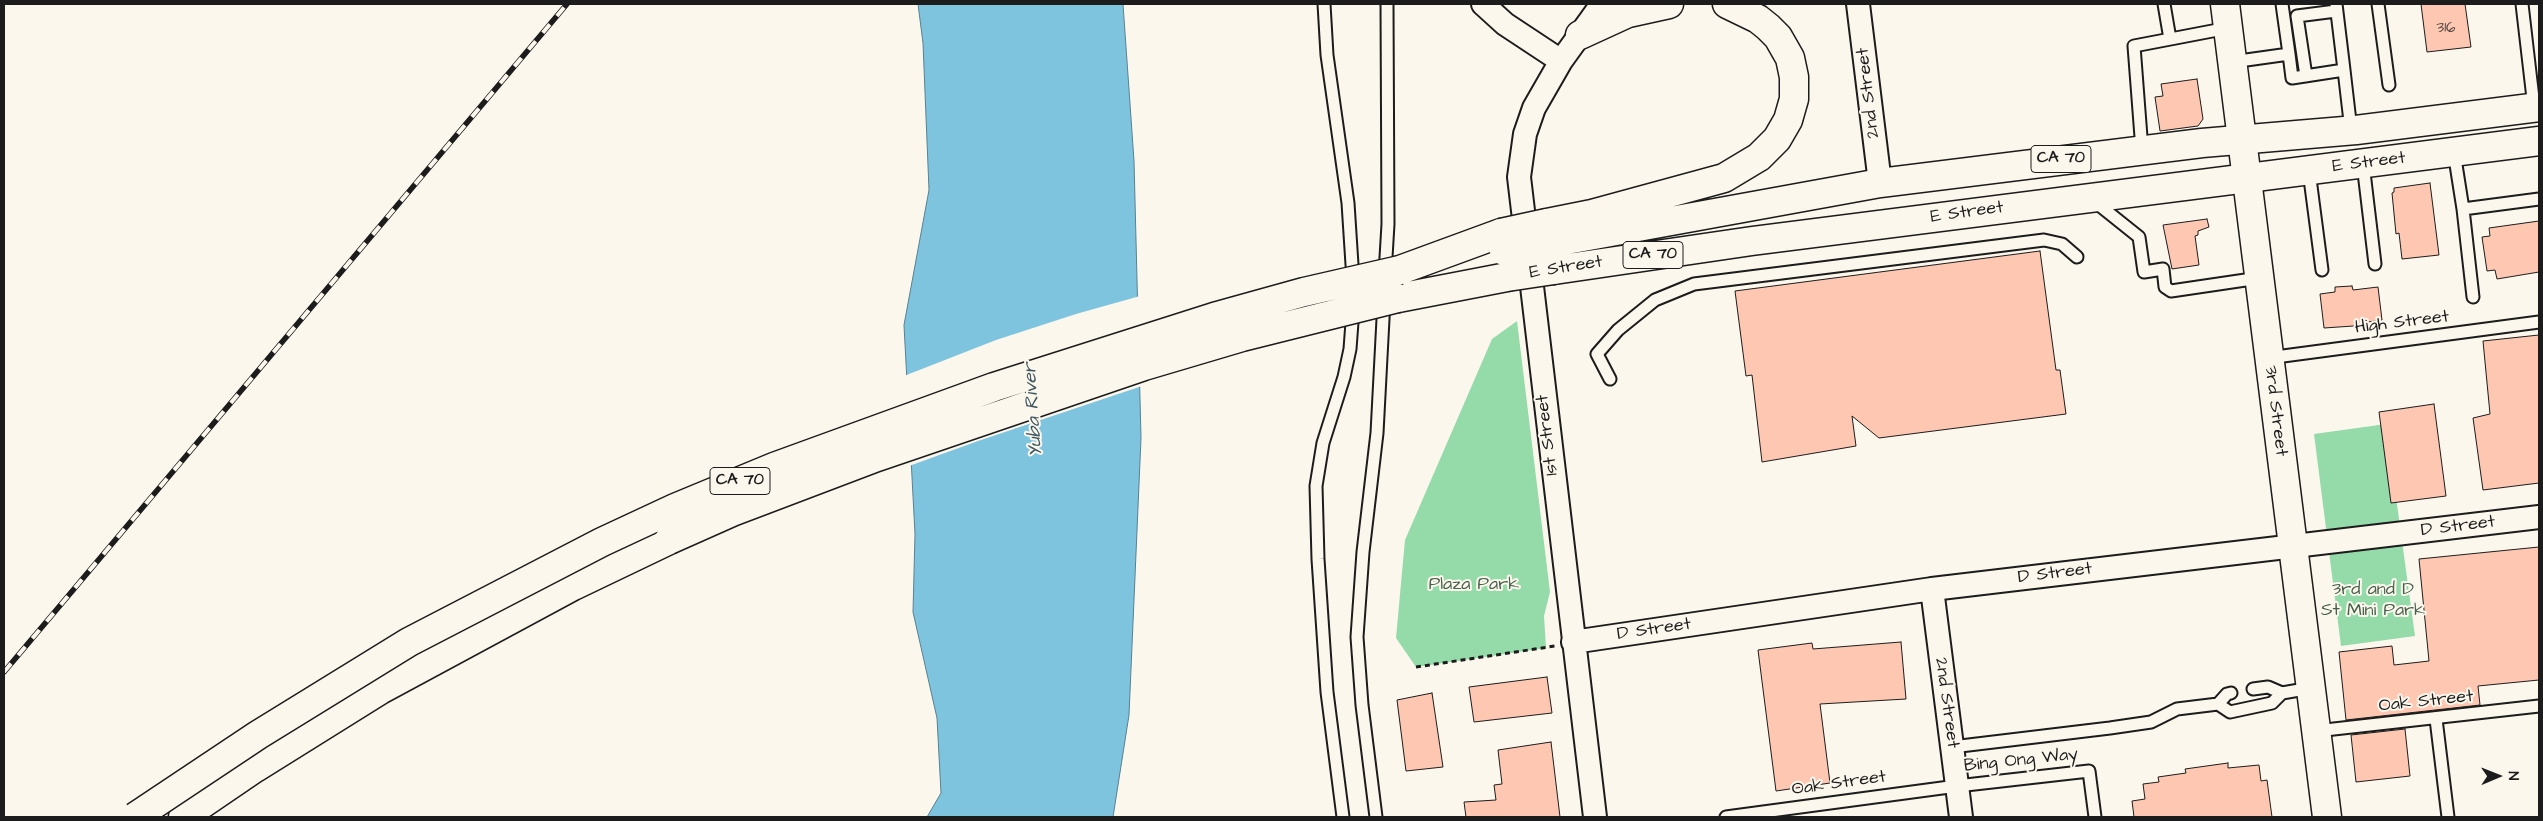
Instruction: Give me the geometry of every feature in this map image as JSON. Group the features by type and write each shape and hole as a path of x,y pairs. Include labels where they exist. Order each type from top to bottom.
{"main road":[{"path":"1580,35 1628,13 1669,4"},
{"path":"1548,233 1592,214 1724,178 1759,157 1777,139 1788,120 1794,99 1794,77 1790,58 1778,36 1768,27 1758,19 1727,4"},
{"name":"3rd Street","path":"2227,16 2268,358 2327,817"},
{"name":"E Street","path":"135,817 258,735 409,642 593,547 675,508 774,466 994,387 1214,317 1304,292 1400,270 1502,242 1548,233 1880,183 2142,150 2351,130 2537,107"},
{"name":"E Street","path":"183,817 255,768 380,690 469,640 573,586 732,512 967,425 1144,366 1252,334 1398,298 1507,277 1752,241 2539,141"}],"street":[{"path":"1483,4 1505,24 1561,61"},
{"name":"1st Street","path":"1595,817 1519,176 1525,134 1534,108 1561,61 1602,4"},
{"name":"2nd Street","path":"1858,4 1880,183"},
{"name":"D Street","path":"1573,642 1932,589 2539,517"},
{"name":"2nd Street","path":"1932,589 1961,817"}],"lane":[{"path":"1324,4 1327,55 1348,203 1353,295 1350,349 1344,377 1323,443 1316,486 1318,559 1326,682 1343,817"},
{"path":"1376,817 1362,705 1357,637 1363,552 1377,433 1388,224 1387,4"},
{"path":"2164,4 2170,39"},
{"path":"2282,4 2292,78 2344,70"},
{"path":"2378,4 2389,85"},
{"path":"2522,4 2537,107"},
{"path":"2306,76 2297,16 2336,7 2351,130"},
{"path":"2142,150 2134,46 2170,39 2227,16"},
{"path":"2232,62 2289,54"},
{"path":"2454,152 2474,297"},
{"path":"2363,164 2375,264"},
{"path":"2309,171 2322,270"},
{"path":"2089,197 2139,237 2144,272 2163,269 2165,287 2171,291 2259,278"},
{"path":"2463,209 2539,199"},
{"path":"1610,379 1597,354 1618,330 1655,300 1694,284 2044,240 2062,244 2076,257"},
{"name":"High Street","path":"2268,358 2539,322"},
{"path":"2252,690 2268,687 2282,694"},
{"path":"2218,704 2230,712 2272,703 2282,694 2311,688"},
{"path":"1952,747 2152,722 2177,710 2218,704 2230,693"},
{"name":"Oak Street","path":"2316,731 2539,706"},
{"path":"2436,719 2448,817"},
{"name":"Bing Ong Way","path":"1957,786 2089,771 2095,817"},
{"name":"Oak Street","path":"1726,817 1957,786"}],"path":[{"path":"1416,667 1546,648 1573,642"}],"green space":[{"name":"Plaza Park","path":"1517,321 1550,592 1544,616 1546,648 1416,667 1396,638 1405,540 1492,339"},
{"name":"3rd and D St Mini Park","path":"2386,424 2415,636 2341,646 2314,434"}],"water":[{"name":"Yuba River","path":"918,4 1123,4 1134,161 1141,438 1129,715 1113,817 927,817 941,793 937,718 913,612 915,534 904,325 929,190 923,43"}],"pier":[{"path":"1140,296 1142,386 909,466 904,376 996,340"}],"building":[{"path":"2421,4 2465,4 2471,47 2427,52"},
{"path":"2197,79 2203,119 2198,126 2160,131 2155,97 2163,96 2161,84"},
{"path":"2430,183 2439,255 2402,259 2399,233 2396,234 2392,193 2394,188"},
{"path":"2207,219 2209,227 2198,231 2198,235 2195,236 2199,265 2172,269 2163,225"},
{"path":"2539,221 2539,272 2497,279 2495,270 2487,271 2482,237 2490,236 2489,228"},
{"path":"2040,251 2056,370 2060,370 2066,414 1879,438 1852,416 1856,446 1762,462 1752,375 1746,376 1735,291"},
{"path":"2352,286 2353,290 2378,287 2382,320 2368,322 2368,325 2324,328 2320,294 2335,292 2335,287"},
{"path":"2539,335 2539,483 2483,490 2473,418 2490,414 2483,341"},
{"path":"2434,404 2446,496 2391,503 2379,412"},
{"path":"2539,547 2539,680 2478,686 2480,705 2346,720 2339,652 2392,646 2394,665 2429,661 2419,559"},
{"path":"1901,642 1906,699 1820,704 1830,783 1776,791 1758,650 1812,643 1813,649"},
{"path":"1547,677 1552,713 1474,722 1469,687"},
{"path":"1432,693 1443,767 1406,771 1397,700"},
{"path":"2405,729 2410,776 2356,782 2351,735"},
{"path":"1551,742 1560,817 1466,817 1464,802 1496,800 1494,785 1502,784 1498,750"},
{"path":"2228,763 2228,768 2259,765 2261,781 2267,780 2272,817 2134,817 2132,801 2145,799 2143,784 2159,782 2158,777 2186,773 2185,769"}],"railway":[{"path":"4,672 567,4"}]}
